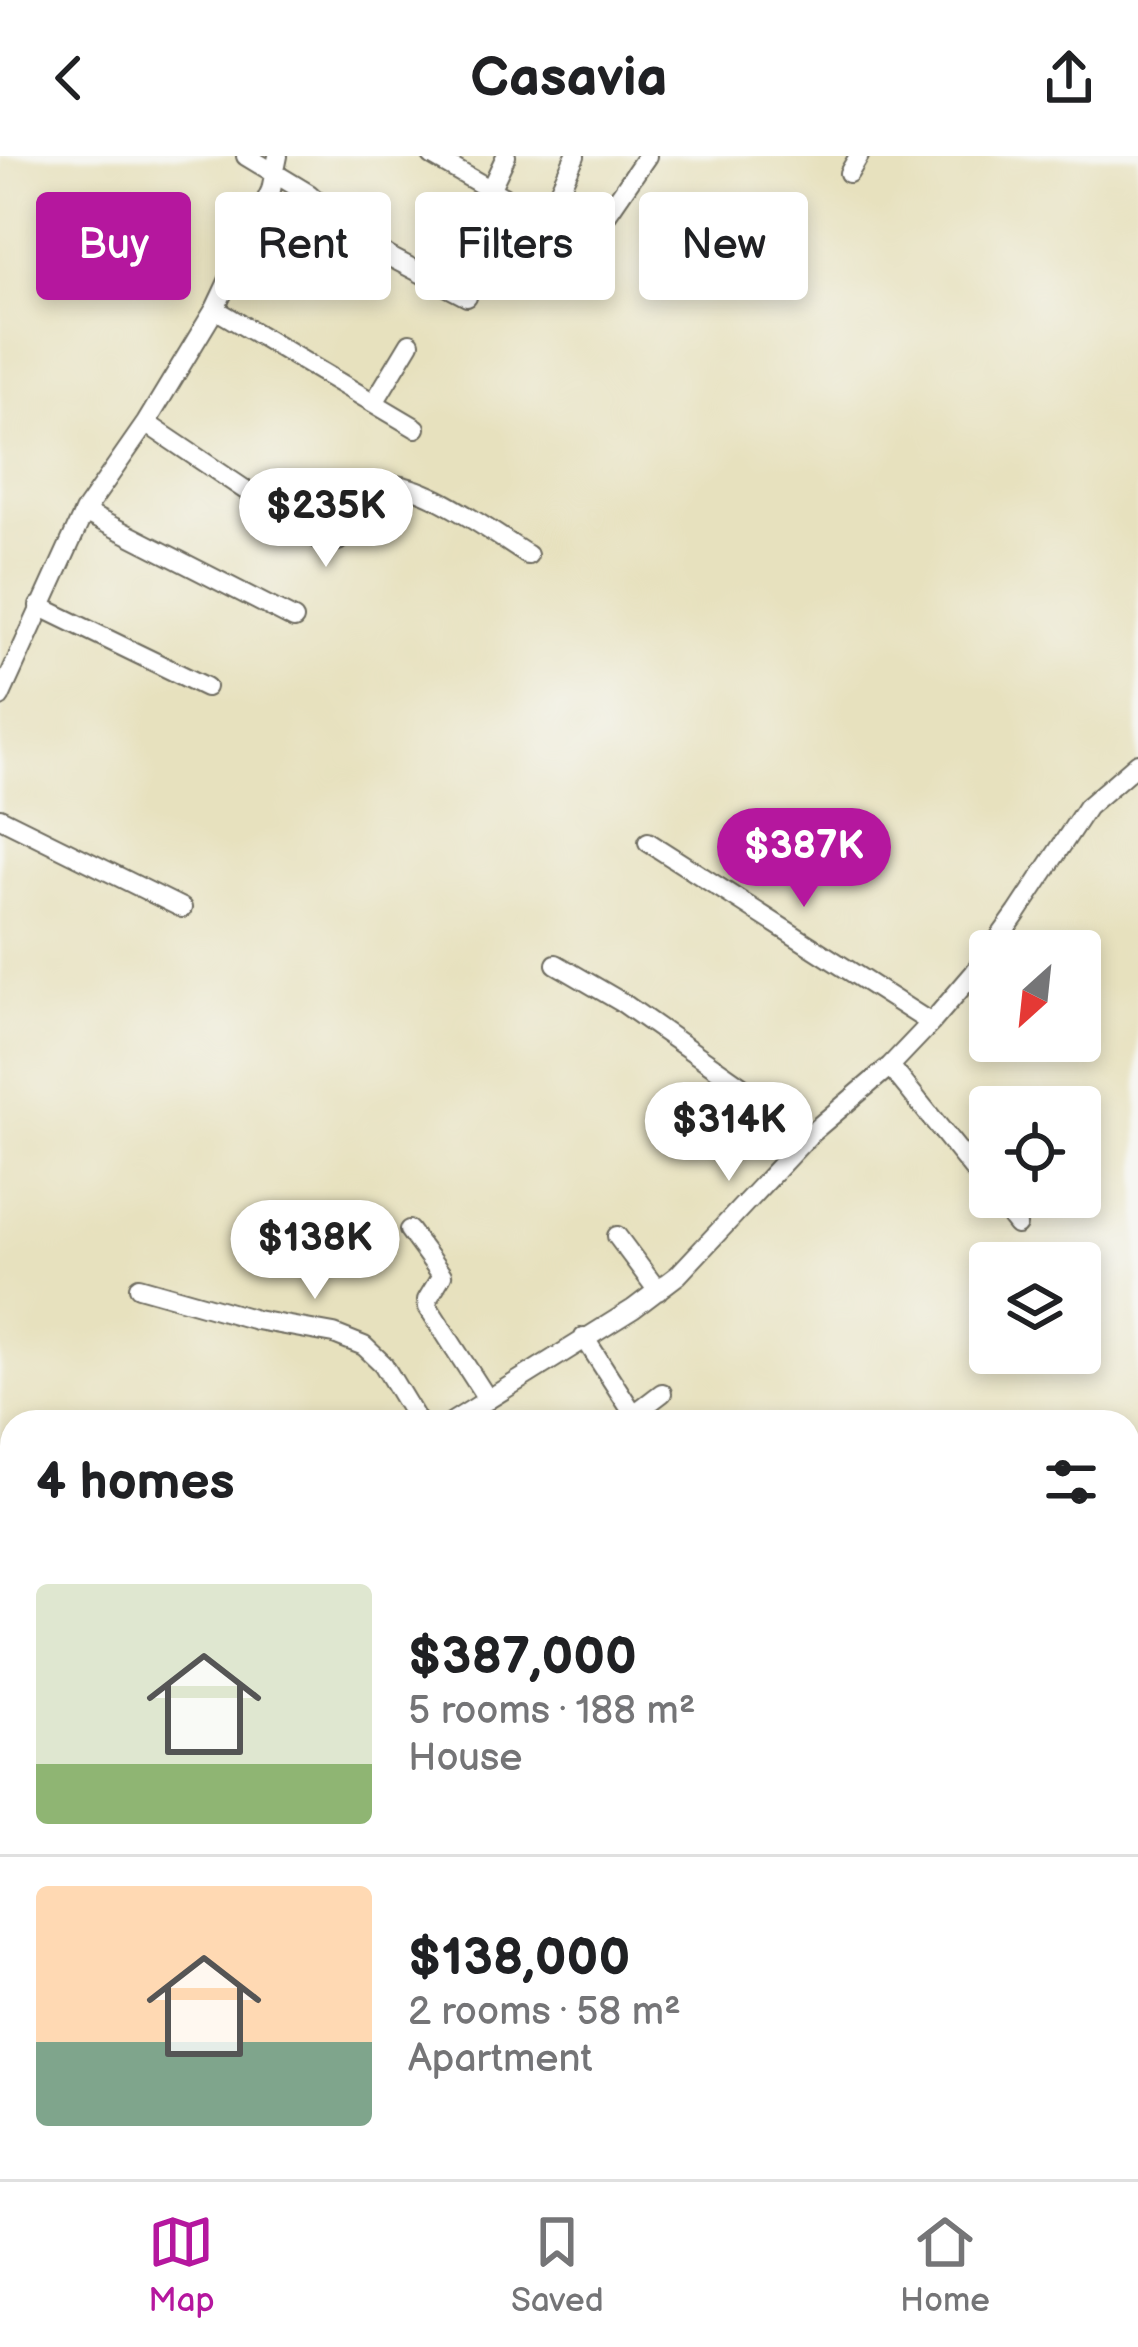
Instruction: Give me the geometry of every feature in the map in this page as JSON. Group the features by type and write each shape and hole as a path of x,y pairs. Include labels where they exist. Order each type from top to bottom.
{"street":[{"path":"246,156 277,166 347,228 415,270"},
{"path":"490,190 506,156"},
{"path":"558,192 574,156"},
{"path":"615,203 647,156"},
{"path":"436,157 494,192"},
{"path":"0,697 84,512 215,309 277,166"},
{"path":"215,309 416,428"},
{"path":"374,401 410,343"},
{"path":"146,422 324,543 338,541 378,489 393,485 438,498 528,555"},
{"path":"84,512 294,619"},
{"path":"38,606 206,687"},
{"path":"475,1410 658,1291 742,1210 810,1134 890,1066 990,951 1087,807 1138,763"},
{"path":"0,818 182,908"},
{"path":"648,842 932,1023"},
{"path":"556,964 623,1004 810,1134"},
{"path":"890,1066 969,1164"},
{"path":"1012,1218 1017,1225"},
{"path":"409,1229 442,1275 428,1307 488,1400"},
{"path":"617,1236 658,1291"},
{"path":"140,1287 256,1320 334,1334 364,1346 383,1364 411,1410"},
{"path":"584,1337 631,1410"},
{"path":"640,1410 662,1393"}]}
